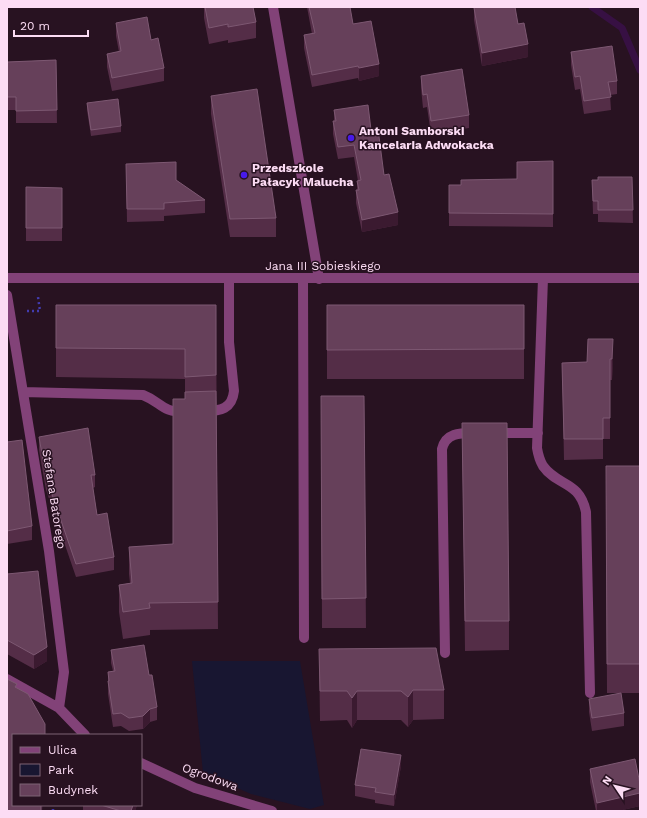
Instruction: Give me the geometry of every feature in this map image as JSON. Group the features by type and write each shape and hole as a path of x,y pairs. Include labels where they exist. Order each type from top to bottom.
{"street":[{"path":"273,7 319,279"},
{"name":"Jana III Sobieskiego","path":"7,278 640,278"},
{"path":"23,392 142,395 150,398 164,409 172,412 220,411 225,409 231,404 234,391 228,342 229,278"},
{"path":"543,278 537,448 543,466 550,473 579,494 584,502 586,512 590,693"},
{"path":"303,279 304,638"},
{"name":"Stefana Batorego","path":"7,295 49,551 64,672 59,708"},
{"path":"445,654 443,443 447,437 459,432 538,433"},
{"path":"7,678 59,708 84,734"},
{"name":"Ogrodowa","path":"142,763 195,788 272,811"}],"path":[{"path":"22,311 40,312 38,297"}],"green space":[{"path":"192,661 300,661 324,805 310,809 251,794 203,773"}],"building":[{"path":"205,7 253,7 256,22 228,27 228,24 209,28"},
{"path":"309,7 350,7 353,24 371,21 379,64 359,68 358,66 312,75 304,35 315,33"},
{"path":"515,7 518,24 524,23 528,44 482,53 474,8"},
{"path":"147,17 151,40 158,38 164,68 112,78 107,54 121,51 116,23"},
{"path":"612,46 617,81 608,82 611,97 584,101 580,76 575,77 571,52"},
{"path":"56,60 57,110 16,111 16,97 7,97 7,62"},
{"path":"462,69 469,115 431,121 427,94 423,95 421,76"},
{"name":"Przedszkole Pałacyk Malucha","path":"257,89 276,218 230,219 211,96"},
{"path":"118,99 121,126 91,130 87,103"},
{"path":"368,105 371,130 378,129 384,175 389,174 398,212 362,220 356,190 359,190 357,181 361,180 354,145 338,147 333,121 336,121 334,110"},
{"path":"553,161 553,214 449,213 449,185 461,185 461,180 517,179 517,162"},
{"path":"176,162 176,180 205,200 164,203 164,209 127,209 126,164"},
{"path":"598,177 632,177 633,210 598,210 598,201 593,201 592,180 598,180"},
{"path":"26,187 62,188 62,228 26,228"},
{"path":"56,305 216,305 216,375 185,377 185,349 56,348"},
{"path":"327,305 524,305 524,349 327,350"},
{"path":"588,339 613,339 612,359 610,359 610,418 603,418 603,439 564,439 562,363 587,362"},
{"path":"216,391 218,602 149,603 150,608 123,612 119,585 132,583 129,547 173,544 173,399 185,399 185,392"},
{"path":"321,396 364,396 366,598 322,599"},
{"path":"462,423 507,423 509,621 465,621"},
{"path":"88,428 95,475 91,475 97,515 107,513 114,557 76,564 46,477 39,437"},
{"path":"22,440 32,526 7,531 7,442"},
{"path":"606,466 640,466 640,664 607,664"},
{"path":"38,571 47,647 34,655 7,640 7,574"},
{"path":"144,645 149,675 152,675 157,707 150,709 143,716 129,718 121,713 113,714 108,681 108,672 115,671 111,650"},
{"path":"436,648 444,690 413,690 408,697 401,691 357,691 352,698 347,691 320,691 319,649"},
{"path":"7,679 17,684 15,687 28,694 45,724 45,734 12,734 12,806 41,806 41,811 7,811"},
{"path":"621,693 624,713 592,718 589,699"},
{"path":"361,749 401,755 394,795 375,792 376,788 355,785"},
{"path":"635,759 640,784 640,793 597,803 590,769"},
{"path":"104,806 133,806 131,811 121,811"}],"waterway":[{"path":"592,7 622,28 640,70"}],"place":[{"name":"Antoni Samborski Kancelaria Adwokacka","path":"351,138"},
{"name":"Przedszkole Pałacyk Malucha","path":"244,175"}]}
